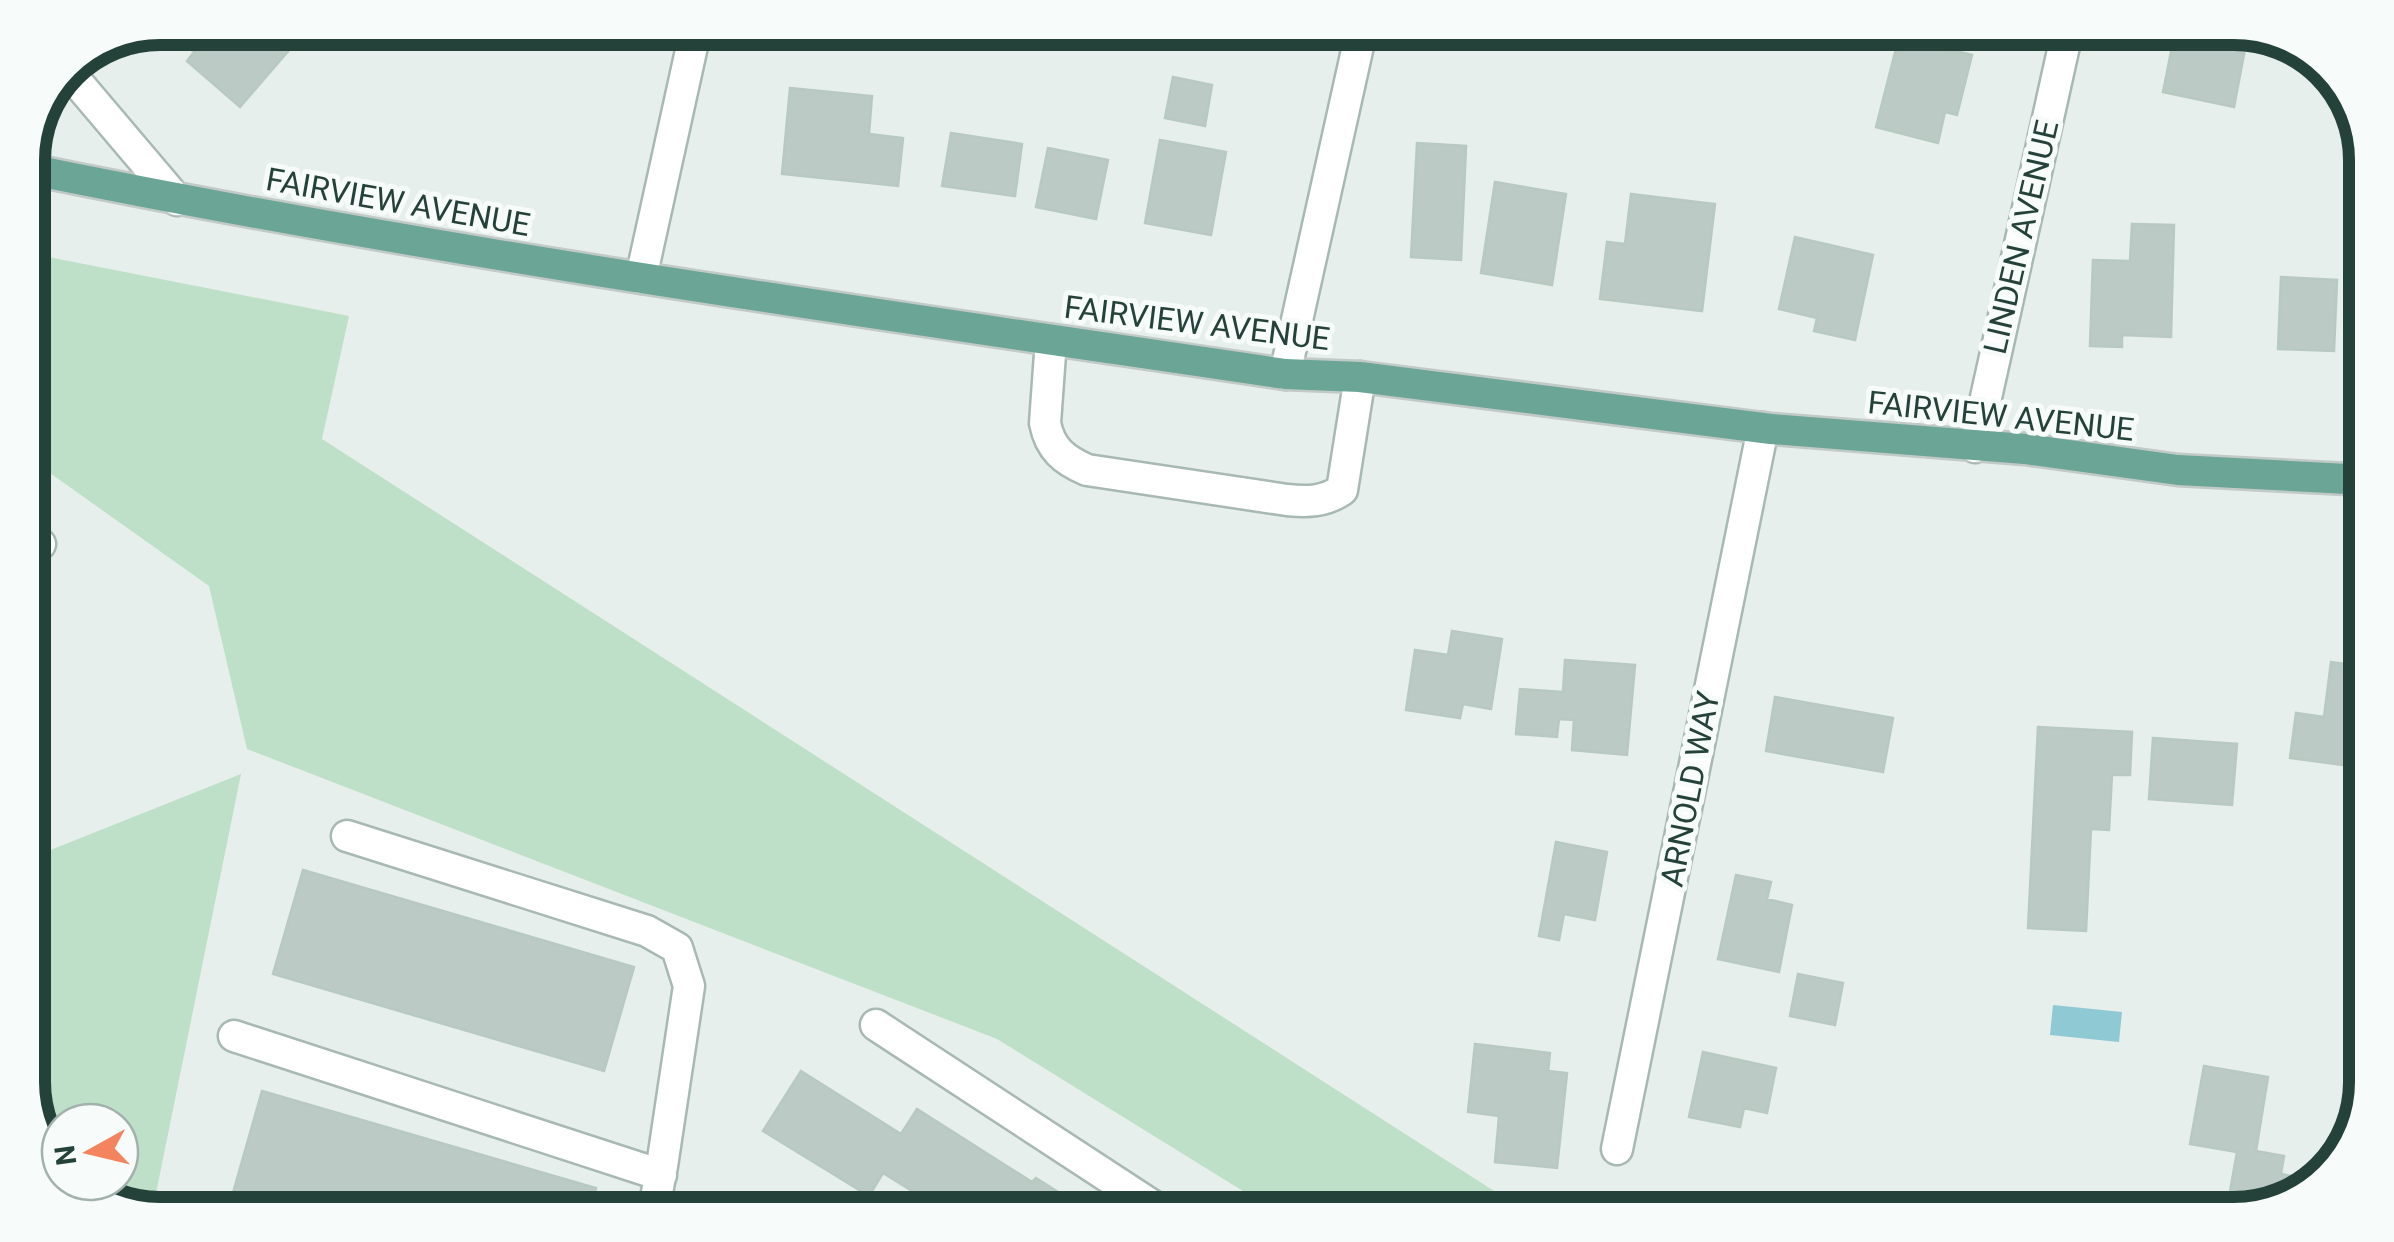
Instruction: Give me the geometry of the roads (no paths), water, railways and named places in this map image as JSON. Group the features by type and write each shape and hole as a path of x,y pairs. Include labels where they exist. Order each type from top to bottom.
{"main road":[{"name":"FAIRVIEW AVENUE","path":"45,173 381,236 1285,374 1360,377 1763,428 2025,450 2178,470 2349,479"}],"street":[{"path":"641,278 692,45"},
{"path":"1285,374 1358,45"},
{"name":"LINDEN AVENUE","path":"1976,446 2064,45"},
{"path":"77,82 177,200"},
{"path":"1051,340 1045,423 1060,455 1087,470 1288,500 1314,502 1342,490 1360,377"},
{"name":"ARNOLD WAY","path":"1617,1149 1763,428"},
{"path":"347,836 648,931 677,948 689,986 656,1197"},
{"path":"876,1025 1139,1197"},
{"path":"234,1036 661,1175"}],"water":[{"path":"2053,1005 2122,1012 2119,1042 2050,1035"}]}
